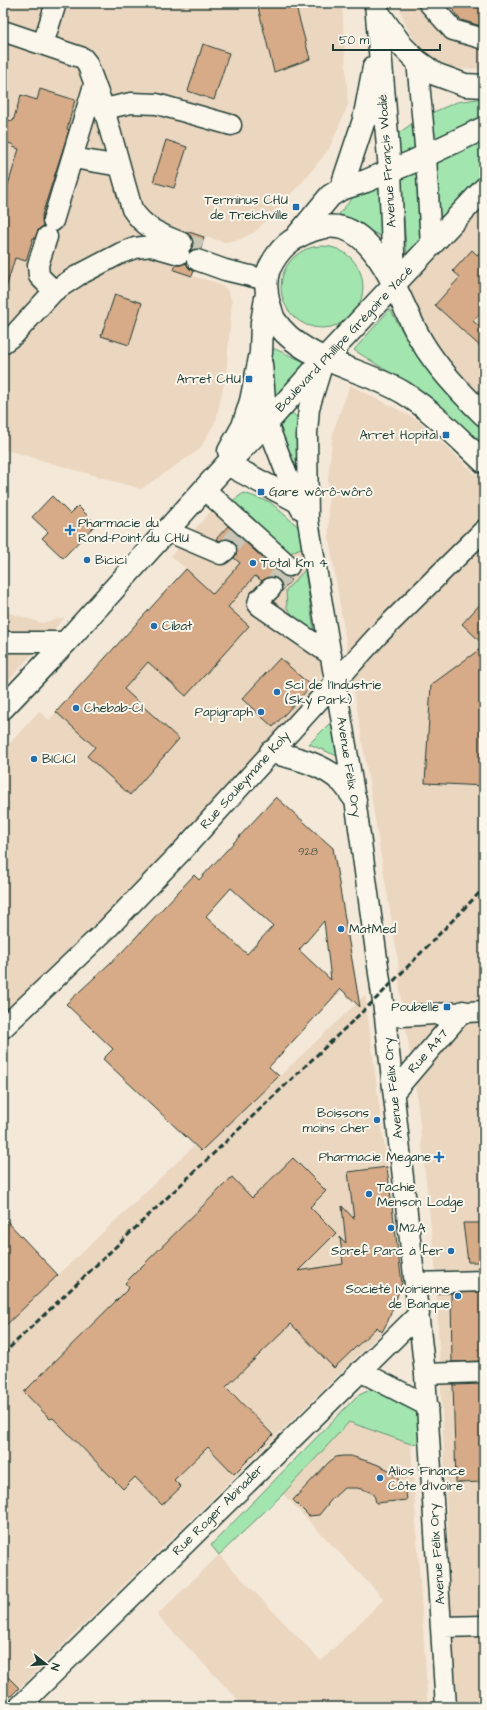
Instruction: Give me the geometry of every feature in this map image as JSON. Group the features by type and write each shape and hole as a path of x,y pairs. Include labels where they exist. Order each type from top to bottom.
{"main road":[{"name":"Avenue Françis Wodié","path":"377,7 390,171 394,286"},
{"path":"377,7 402,46 435,74 464,85 484,86"},
{"name":"Avenue Françis Wodié","path":"341,189 364,120 379,36"},
{"path":"297,236 330,196 341,189 366,181 426,156 484,128"},
{"name":"Boulevard Phillipe Grégoire Yacé","path":"3,708 66,642 324,359 484,189"},
{"path":"484,415 465,397 440,368 422,342 380,258 366,240 346,229 322,226 297,236 286,244 267,282 274,319 286,332 309,350 324,359 404,392 432,414 484,462"},
{"name":"Boulevard Phillipe Grégoire Yacé","path":"204,490 243,426 249,407 261,353 262,322 267,282"},
{"path":"227,464 297,501"},
{"path":"271,752 300,759 329,772 342,782 355,799"}],"street":[{"path":"43,44 56,3"},
{"path":"429,3 453,30 484,40"},
{"path":"3,31 83,58 87,63 104,109 132,209 139,221 190,252 267,282"},
{"path":"418,61 426,156 431,246"},
{"path":"54,291 39,276 38,265 73,158 94,85"},
{"path":"104,109 131,103 157,104 231,125"},
{"path":"73,158 120,166"},
{"path":"3,343 14,335 54,291 121,253 135,248 151,246 190,252"},
{"name":"Avenue Félix Ory","path":"261,353 267,423 297,501 308,521"},
{"name":"Avenue Félix Ory","path":"324,359 309,408 307,433 308,521 355,799 394,1092 426,1374 446,1707"},
{"path":"204,490 281,576"},
{"name":"Rue Souleymane Koly","path":"3,1028 108,929 182,851 336,680 424,588 484,530"},
{"path":"167,531 221,554 226,550"},
{"path":"315,561 281,576 259,600 258,604 331,655"},
{"path":"3,642 66,642"},
{"path":"385,1017 484,1010"},
{"name":"Rue A47","path":"394,1092 463,1011"},
{"path":"416,1283 484,1281"},
{"name":"Rue Roger Abinader","path":"18,1707 419,1314"},
{"path":"360,1371 428,1406"},
{"path":"426,1374 484,1372"},
{"path":"442,1627 484,1626"}],"shaded area":[{"path":"3,3 342,3 348,105 329,149 304,180 255,232 238,240 225,242 204,237 192,276 214,282 224,287 229,293 232,302 226,374 216,420 200,449 141,489 3,449"},
{"path":"398,3 484,3 484,68 457,69 433,59 418,46 406,26"},
{"path":"484,203 484,402 472,391 429,335 406,285"},
{"path":"350,385 418,420 484,482 484,1707 456,1707 435,1264 416,1090 400,992 398,960 329,538 328,478 333,432"},
{"path":"244,493 270,502 305,546 305,570 314,631 322,668 318,689 180,841 96,929 3,1016 3,751 39,711 49,720 186,569 171,556 213,509 232,501"},
{"path":"3,611 42,623 65,617 3,687"},
{"path":"365,995 402,1283 388,1321 382,1332 3,1704 3,1217 58,1275 196,1144 202,1150"},
{"path":"349,1422 411,1444 428,1707 245,1707 157,1615 219,1555 321,1661 384,1599 283,1494"}],"green space":[{"path":"484,98 484,177 407,258 397,134 422,117 457,102"},
{"path":"368,179 379,180 382,237 339,214"},
{"path":"322,246 338,250 351,258 359,271 363,287 359,303 351,316 338,324 322,328 306,324 293,316 285,303 281,287 285,271 293,258 306,250"},
{"path":"390,309 412,349 456,402 484,428 484,448 433,400 354,350"},
{"path":"268,346 307,363 272,400"},
{"path":"291,412 297,417 308,482 302,485 277,429"},
{"path":"244,493 270,502 303,531 305,546 288,554 232,501"},
{"path":"305,570 314,631 308,633 287,608 286,590"},
{"path":"332,721 337,756 309,744"},
{"path":"374,1388 414,1404 419,1417 420,1443 411,1444 349,1422 283,1494 219,1555 211,1545 357,1396"}],"building":[{"path":"257,3 295,3 310,59 274,72"},
{"path":"451,3 484,3 484,27 461,20 456,15"},
{"path":"203,44 229,53 214,100 188,91"},
{"path":"40,89 75,100 67,129 69,130 42,215 43,226 39,229 35,238 33,238 26,261 15,258 6,288 3,288 3,187 7,188 19,149 13,147 14,145 3,141 3,119 13,121 21,95 37,100"},
{"path":"166,140 187,147 174,188 153,182"},
{"path":"186,231 204,237 201,249 190,251 193,247 193,241"},
{"path":"484,248 484,309 473,321 484,331 484,350 435,305 460,277 453,271 472,250 477,255"},
{"path":"186,263 189,268 194,271 192,276 174,270 176,265"},
{"path":"115,294 142,303 129,345 101,336"},
{"path":"52,496 70,514 78,506 96,524 63,558 42,538 48,532 32,517"},
{"path":"228,526 281,575 291,580 282,591 282,585 279,580 274,577 268,577 262,581 255,576 228,607 249,626 186,696 148,662 124,689 179,739 130,795 87,756 95,747 56,712 186,569 213,594 240,563 234,558 237,549 235,543 230,539 219,541 216,539"},
{"path":"484,600 484,645 462,624"},
{"path":"484,646 484,786 425,783 431,685"},
{"name":"Sci de l'Industrie (Sky Park)","path":"280,658 311,686 273,727 242,699"},
{"path":"276,797 333,848 360,1007 341,989 269,1067 279,1076 201,1151 103,1059 113,1049 66,1004 122,952 194,875 199,880","holes":["231,888 273,926 247,954 206,916","324,921 331,980 299,950"]},
{"path":"293,1158 326,1191 310,1207 336,1233 298,1271 343,1264 340,1237 346,1243 342,1206 354,1219 348,1172 387,1167 402,1283 388,1321 382,1332 377,1327 334,1368 291,1324 226,1387 273,1435 234,1474 208,1447 174,1480 181,1487 162,1505 135,1477 123,1489 53,1418 50,1419 24,1392 129,1288 125,1283 232,1177 252,1198"},
{"path":"3,1217 58,1275 3,1328"},
{"path":"463,1223 484,1223 484,1262 468,1262"},
{"path":"484,1292 484,1361 452,1362 451,1293"},
{"path":"484,1384 484,1482 456,1483 453,1385"},
{"path":"351,1456 389,1470 398,1479 406,1492 407,1500 376,1503 374,1494 357,1488 344,1488 332,1499 319,1515 309,1516 293,1500 329,1462 336,1457"},
{"path":"3,1672 19,1688 3,1704"}],"tunnel":[{"path":"182,243 201,249"},
{"path":"226,550 239,534"},
{"path":"271,588 283,574"}],"railway":[{"path":"3,1354 382,993 484,888"}],"place":[{"name":"Terminus CHU de Treichville","path":"296,207"},
{"name":"Arret CHU","path":"249,379"},
{"name":"Arret Hopital","path":"446,435"},
{"name":"Gare wôrô-wôrô","path":"261,492"},
{"name":"Pharmacie du Rond-Point du CHU","path":"70,530"},
{"name":"Bicici","path":"87,560"},
{"name":"Total Km 4","path":"253,563"},
{"name":"Cibat","path":"154,626"},
{"name":"Sci de l'Industrie (Sky Park)","path":"277,692"},
{"name":"Chebab-CI","path":"76,708"},
{"name":"Papigraph","path":"261,712"},
{"name":"BICICI","path":"34,759"},
{"name":"MatMed","path":"341,929"},
{"name":"Poubelle","path":"447,1007"},
{"name":"Boissons moins cher","path":"377,1120"},
{"name":"Pharmacie Megane","path":"439,1157"},
{"name":"Tachie Menson Lodge","path":"369,1194"},
{"name":"M2A","path":"391,1228"},
{"name":"Soref Parc à fer","path":"451,1251"},
{"name":"Societé Ivoirienne de Banque","path":"458,1296"},
{"name":"Alios Finance Côte d’Ivoire","path":"380,1478"}]}
